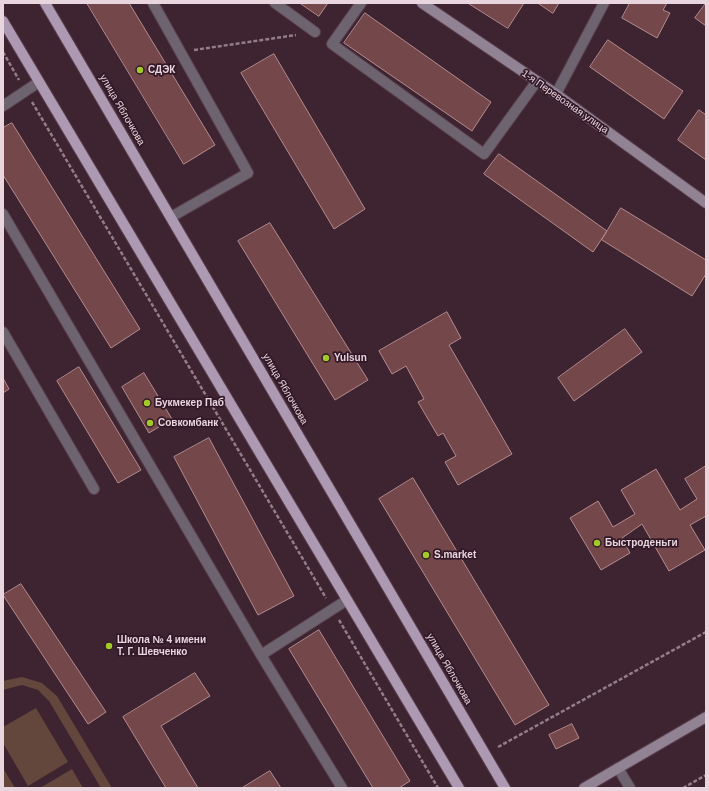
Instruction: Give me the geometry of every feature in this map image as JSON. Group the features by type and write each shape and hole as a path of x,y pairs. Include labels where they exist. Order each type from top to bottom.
{"main road":[{"name":"улица Яблочкова","path":"45,3 505,788"},
{"name":"1-я Перевозная улица","path":"422,3 556,94 706,203"},
{"path":"3,22 459,788"},
{"path":"584,788 706,717"}],"street":[{"path":"153,3 248,173 171,217"},
{"path":"275,3 315,32"},
{"path":"361,3 332,44 484,154 537,81"},
{"path":"556,94 604,3"},
{"path":"3,106 39,82"},
{"path":"3,214 261,655 342,788"},
{"path":"3,332 94,489"},
{"path":"261,655 347,600"},
{"path":"618,768 630,788"}],"path":[{"path":"181,52 315,32"},
{"path":"3,52 438,788"},
{"path":"498,747 706,632"},
{"path":"683,788 706,775"}],"shaded area":[{"path":"22,677 42,683 57,696 112,788 101,788 49,701 38,690 22,685 3,690 3,681"},
{"path":"36,708 68,762 28,786 3,743 3,727"},
{"path":"3,768 15,788 3,788"},
{"path":"72,769 83,788 40,788"}],"building":[{"path":"87,3 129,3 215,145 184,164"},
{"path":"300,3 328,3 319,16"},
{"path":"468,3 524,3 508,28"},
{"path":"538,3 559,3 553,13"},
{"path":"630,3 667,3 663,10 670,13 657,38 622,18"},
{"path":"706,3 706,26 695,18"},
{"path":"365,13 491,102 472,131 344,43"},
{"path":"608,40 683,91 664,119 590,67"},
{"path":"274,54 365,209 334,229 241,73"},
{"path":"699,110 706,115 706,160 678,140"},
{"path":"12,123 140,329 111,348 3,175 3,128"},
{"path":"499,154 607,231 593,252 484,174"},
{"path":"621,208 706,260 706,274 692,296 602,240"},
{"path":"270,223 368,380 335,400 238,241"},
{"path":"447,312 461,338 449,345 512,454 458,485 445,462 456,456 443,433 438,436 418,402 424,399 406,366 392,374 379,351"},
{"path":"625,329 642,352 574,401 558,378"},
{"path":"79,367 141,470 118,483 57,381"},
{"name":"Букмекер Паб","path":"144,373 172,419 149,433 122,387"},
{"path":"3,378 9,389 3,393"},
{"path":"209,438 294,596 258,615 174,457"},
{"path":"706,466 706,516 690,525 705,550 669,571 642,524 622,538 630,553 601,570 570,518 598,501 613,527 635,514 621,490 656,469 680,510 697,499 685,479"},
{"path":"413,478 549,705 515,725 379,499"},
{"path":"21,584 106,712 88,724 3,595"},
{"path":"319,630 410,781 399,788 373,788 289,649"},
{"path":"195,673 210,696 161,726 198,788 166,788 123,717"},
{"path":"572,724 579,738 556,749 549,735"},
{"path":"270,771 281,788 242,788"}],"place":[{"name":"СДЭК","path":"140,70"},
{"name":"Yulsun","path":"326,358"},
{"name":"Букмекер Паб","path":"147,403"},
{"name":"Совкомбанк","path":"150,423"},
{"name":"Быстроденьги","path":"597,543"},
{"name":"S.market","path":"426,555"},
{"name":"Школа № 4 имени Т. Г. Шевченко","path":"109,646"}]}
